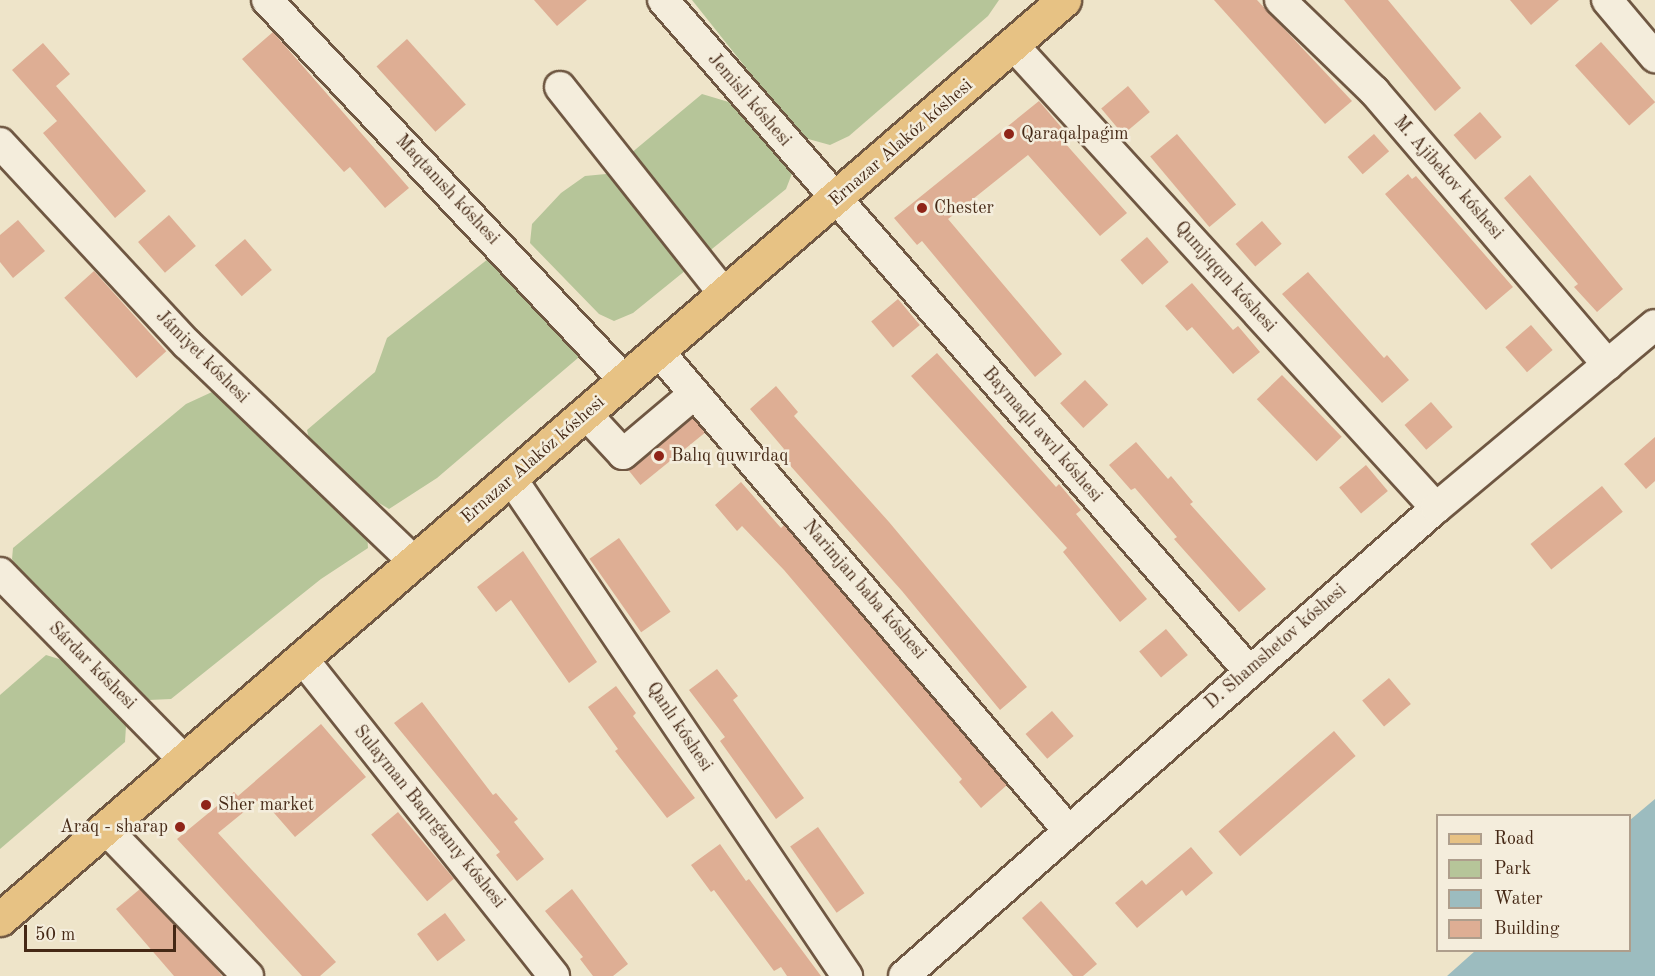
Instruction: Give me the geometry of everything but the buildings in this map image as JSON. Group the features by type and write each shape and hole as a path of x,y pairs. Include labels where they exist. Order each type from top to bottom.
{"main road":[{"name":"Ernazar Alakóz kóshesi","path":"0,919 1013,45 1048,5"}],"street":[{"name":"Maqtanısh kóshesi","path":"267,0 625,381"},
{"name":"Jemisli kóshesi","path":"663,0 836,199"},
{"name":"M. Ajibekov kóshesi","path":"1280,0 1374,91 1608,365"},
{"path":"1606,0 1655,57"},
{"name":"Qumjıqqın kóshesi","path":"1013,45 1436,508"},
{"path":"560,87 725,295"},
{"name":"Jámiyet kóshesi","path":"0,143 187,344 414,562"},
{"name":"Baymaqlı awıl kóshesi","path":"836,199 1249,671"},
{"name":"D. Shamshetov kóshesi","path":"903,976 1436,508 1655,325"},
{"name":"Narimjan baba kóshesi","path":"659,351 1068,830"},
{"path":"586,414 623,454 694,394"},
{"name":"Qanlı kóshesi","path":"512,478 847,976"},
{"name":"Sárdar kóshesi","path":"0,573 184,760"},
{"name":"Sulayman Baqırǵanıy kóshesi","path":"302,658 554,976"},
{"path":"105,828 248,976"}],"green space":[{"path":"692,0 999,0 988,16 849,136 830,145 801,137"},
{"path":"702,94 732,103 758,119 793,171 786,189 633,313 614,321 599,314 530,243 532,224 561,193 585,176 606,174"},
{"path":"497,252 585,352 437,478 389,509 374,500 310,443 307,430 375,372 387,338"},
{"path":"212,392 230,393 367,532 368,548 321,579 171,699 149,700 20,571 12,559 13,548 186,404"},
{"path":"46,655 69,662 112,700 126,726 125,742 0,849 0,695"}],"water":[{"path":"1655,799 1655,976 1447,976 1474,952 1631,952 1631,819"}],"place":[{"name":"Qaraqalpaǵım","path":"1009,134"},
{"name":"Chester","path":"922,208"},
{"name":"Balıq quwırdaq","path":"659,456"},
{"name":"Sher market","path":"206,805"},
{"name":"Araq - sharap","path":"180,827"}]}
